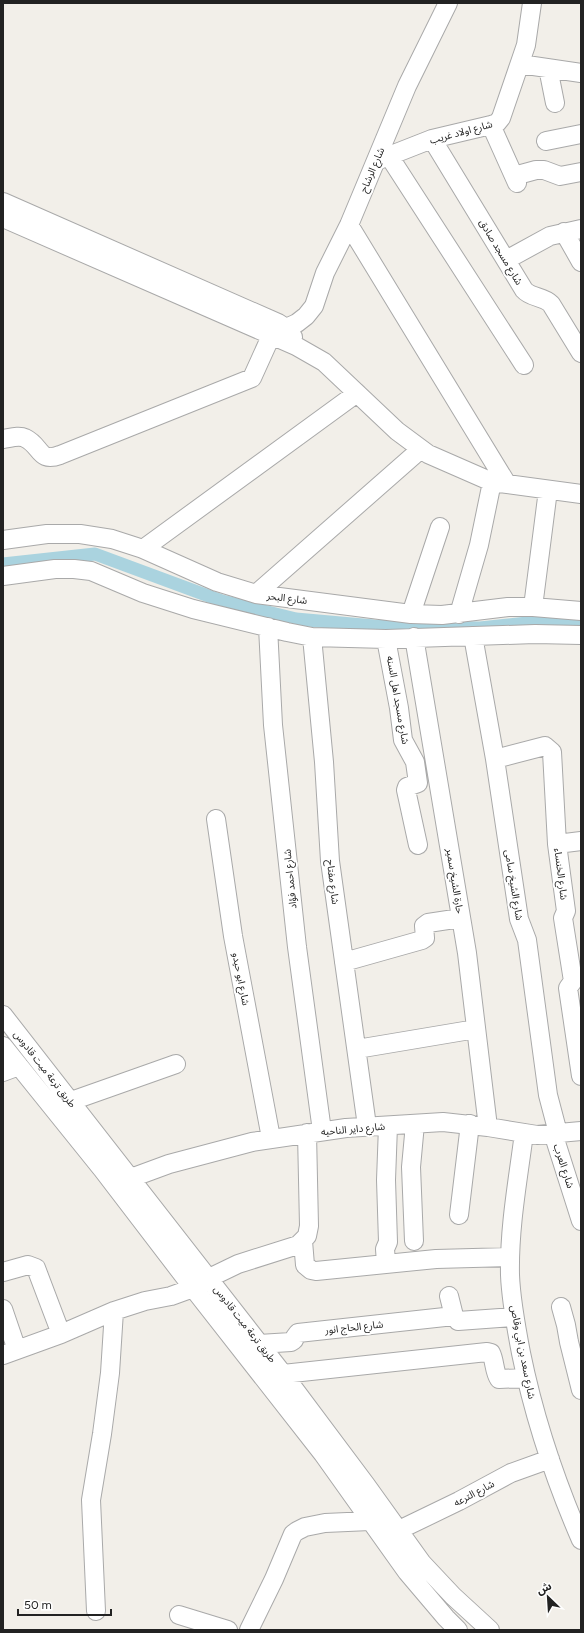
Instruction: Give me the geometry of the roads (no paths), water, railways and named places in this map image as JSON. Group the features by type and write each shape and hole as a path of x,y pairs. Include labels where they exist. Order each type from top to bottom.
{"street":[{"name":"شارع الرشاح","path":"279,332 302,320 314,306 325,273 382,159 413,74 448,3"},
{"name":"شارع اولاد غريب","path":"382,159 432,139 491,125 501,118 526,45 532,3"},
{"path":"520,64 581,73"},
{"path":"548,68 555,103"},
{"path":"491,125 516,179 536,170 544,170 560,176 581,172"},
{"path":"546,141 581,134"},
{"name":"شارع مسجد صادق","path":"432,139 527,294 544,299 550,304 581,353"},
{"path":"382,159 524,365"},
{"path":"3,202 278,323 279,332 252,378 60,455 51,458 43,456 37,446 24,438 17,437 3,439"},
{"path":"3,218 279,332 296,346 324,362 397,431 428,454 500,483 581,494"},
{"path":"349,225 500,483 478,545 459,614"},
{"path":"506,260 543,239 564,232 581,229"},
{"path":"564,232 581,262"},
{"path":"143,548 357,393"},
{"path":"256,594 421,449"},
{"path":"533,607 548,490"},
{"path":"411,614 440,527"},
{"name":"شارع البحر","path":"3,540 47,534 80,534 112,539 143,548 217,582 256,594 411,614 459,614 508,607 533,607 574,623"},
{"name":"شارع البحر","path":"3,576 55,569 74,568 91,571 143,593 193,609 312,637 386,639 535,634 574,623"},
{"name":"شارع احمد فؤاد","path":"268,627 273,725 297,947 314,1132 309,1226 307,1236 303,1241"},
{"name":"شارع الشيخ سامى","path":"473,636 495,758 519,919 527,940 548,1095 555,1133"},
{"name":"شارع مفتاح","path":"312,637 324,762 330,861 367,1126"},
{"name":"حارة الشيخ سمير","path":"414,637 467,953 488,1127"},
{"name":"شارع مسجد اهل السنه","path":"386,639 399,708 403,740 406,748 413,758 416,767 418,783 407,787 406,790 418,845"},
{"name":"شارع الخنساء","path":"495,758 545,746 552,752 557,844 566,911 563,918 574,981 576,985 568,988 581,1076"},
{"name":"شارع ابو حيدو","path":"216,819 233,936 271,1138"},
{"path":"557,844 581,841"},
{"path":"344,962 424,939 426,936 424,926 461,918"},
{"name":"طريق ترعة ميت قادوس","path":"3,1015 71,1101 109,1165 193,1288 324,1454 378,1516 399,1530 422,1563 447,1591 490,1630"},
{"path":"357,1048 476,1029"},
{"name":"طريق ترعة ميت قادوس","path":"3,1046 11,1069 53,1108 109,1165 130,1178 209,1278 283,1374 378,1516 407,1572 458,1630"},
{"path":"53,1108 176,1064"},
{"name":"شارع داير الناحيه","path":"130,1178 201,1155 271,1138 367,1126 443,1122 470,1124 537,1135 581,1131"},
{"path":"414,1241 411,1167 415,1124"},
{"path":"459,1215 470,1124"},
{"path":"386,1263 385,1249 388,1242 386,1180 388,1126"},
{"name":"شارع سعد بن ابي وقاص","path":"524,1133 511,1234 510,1275 514,1317 526,1378 537,1417 566,1506 581,1540"},
{"name":"شارع العرب","path":"555,1133 581,1221"},
{"path":"303,1241 305,1265 311,1270 436,1259 510,1257"},
{"path":"3,1309 10,1352 61,1334 114,1311 145,1301 171,1296 193,1288 209,1278 238,1264 281,1252 298,1245 303,1241"},
{"path":"3,1272 28,1265 36,1268 61,1334"},
{"path":"449,1296 454,1316"},
{"path":"561,1307 574,1326 581,1390"},
{"path":"96,1611 91,1500 110,1373 114,1311"},
{"name":"شارع الحاج انور","path":"259,1344 291,1342 298,1333 454,1316 458,1321 462,1322 514,1317"},
{"path":"283,1374 487,1352 491,1353 499,1379 526,1378"},
{"name":"شارع الترعه","path":"399,1530 460,1501 511,1473 550,1459"},
{"path":"249,1630 274,1579 293,1534 297,1530 326,1523 378,1516"},
{"path":"179,1615 228,1630"}],"waterway":[{"path":"3,564 95,554 222,601 296,619 374,626 480,628 546,621 581,624"},
{"path":"432,1589 447,1602"}]}
